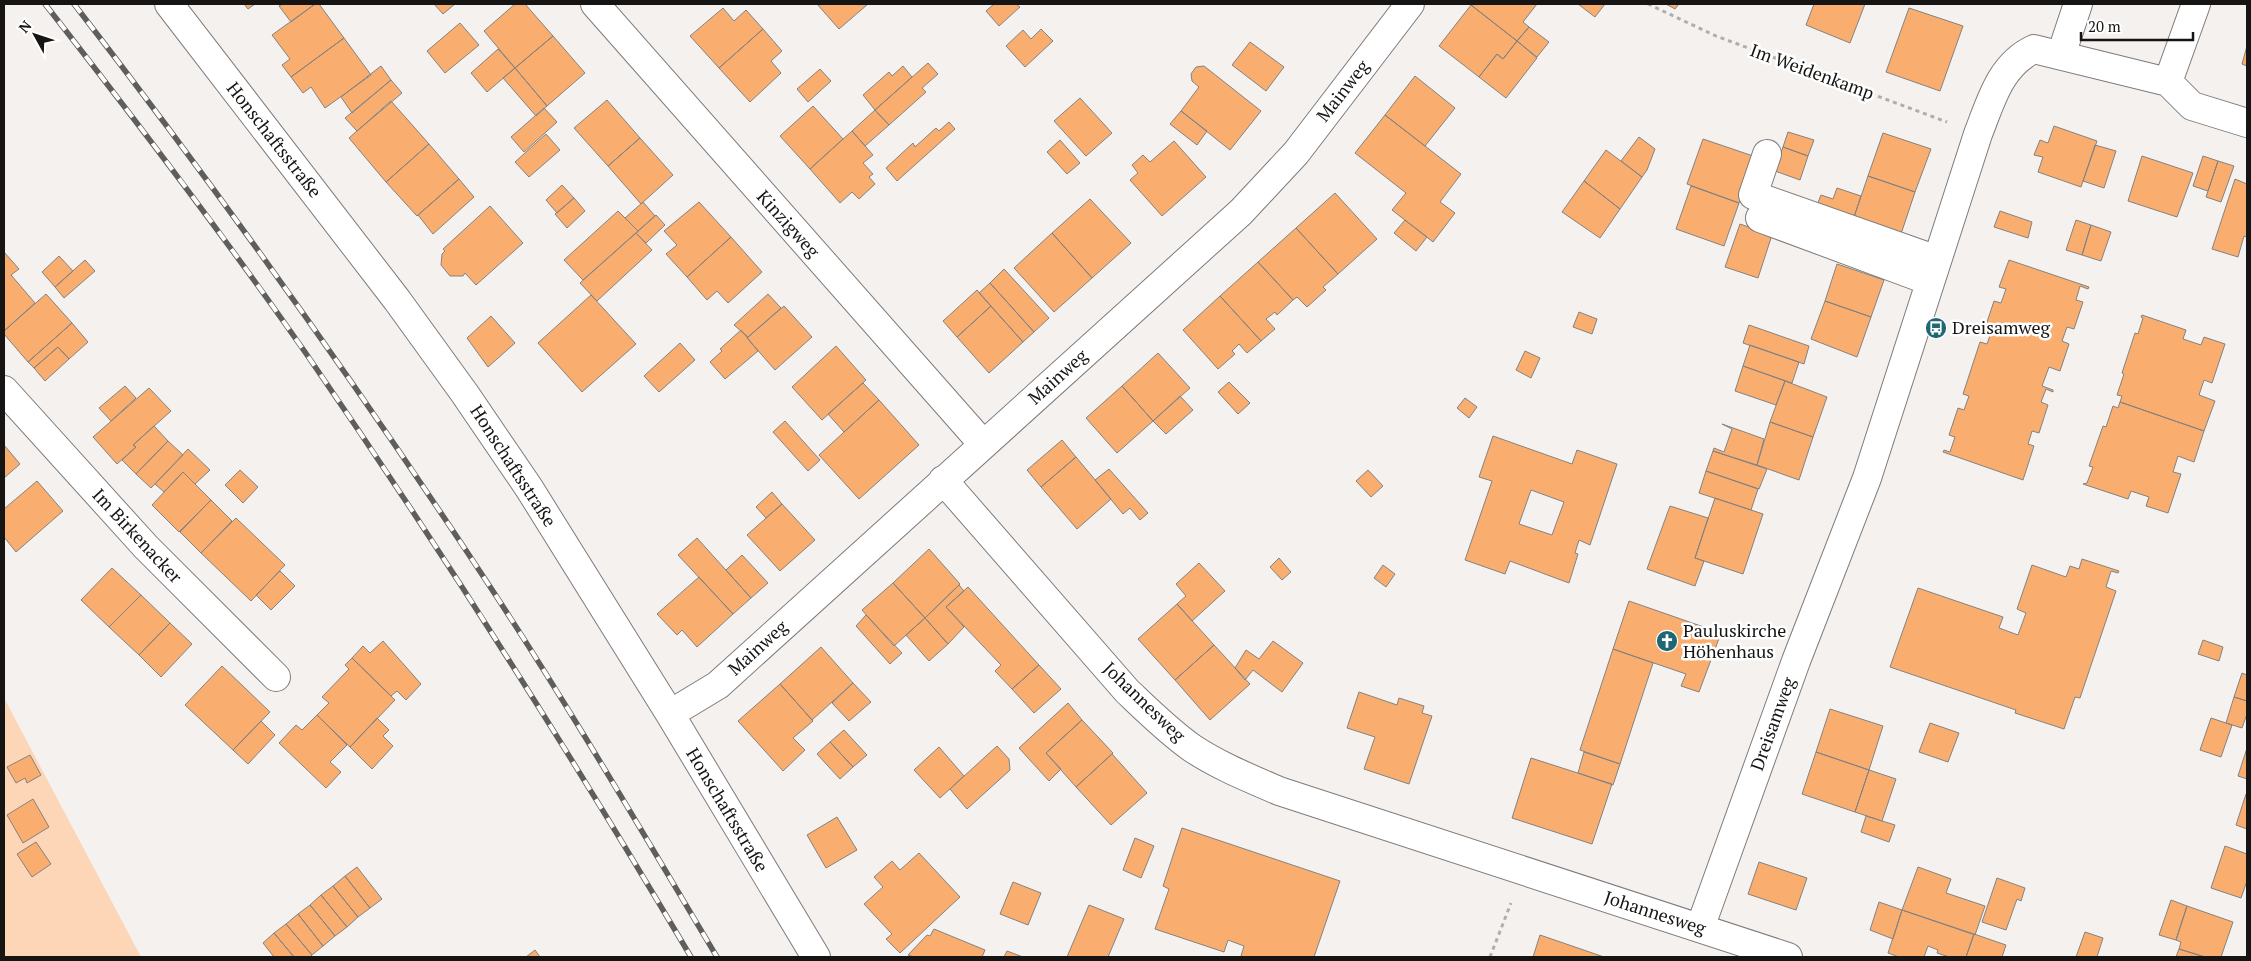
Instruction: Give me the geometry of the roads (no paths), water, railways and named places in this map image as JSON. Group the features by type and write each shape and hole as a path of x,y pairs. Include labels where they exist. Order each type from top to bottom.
{"street":[{"name":"Honschaftsstraße","path":"169,4 397,300 466,394 529,488 670,714 816,957"},
{"name":"Kinzigweg","path":"595,4 983,444"},
{"name":"Mainweg","path":"670,714 718,684 942,480 1242,212 1296,153 1410,4"},
{"path":"2061,55 2078,4"},
{"path":"2196,4 2168,82 2192,106 2247,123"},
{"name":"Dreisamweg","path":"1700,928 1796,661 1867,478 1978,134 2000,78 2018,59 2034,49 2168,82"},
{"path":"1767,154 1753,195 1934,271"},
{"path":"1760,218 1934,271"},
{"name":"Im Birkenacker","path":"4,390 146,547 276,677"},
{"name":"Johannesweg","path":"942,480 1127,691 1160,723 1192,748 1236,773 1279,791 1788,957"}],"railway":[{"path":"45,4 210,220 356,426 455,576 551,727 691,957"},
{"path":"74,4 232,214 432,500 542,668 717,957"}],"place":[{"name":"Dreisamweg","path":"1936,328"},
{"name":"Pauluskirche Höhenhaus","path":"1667,641"}]}
